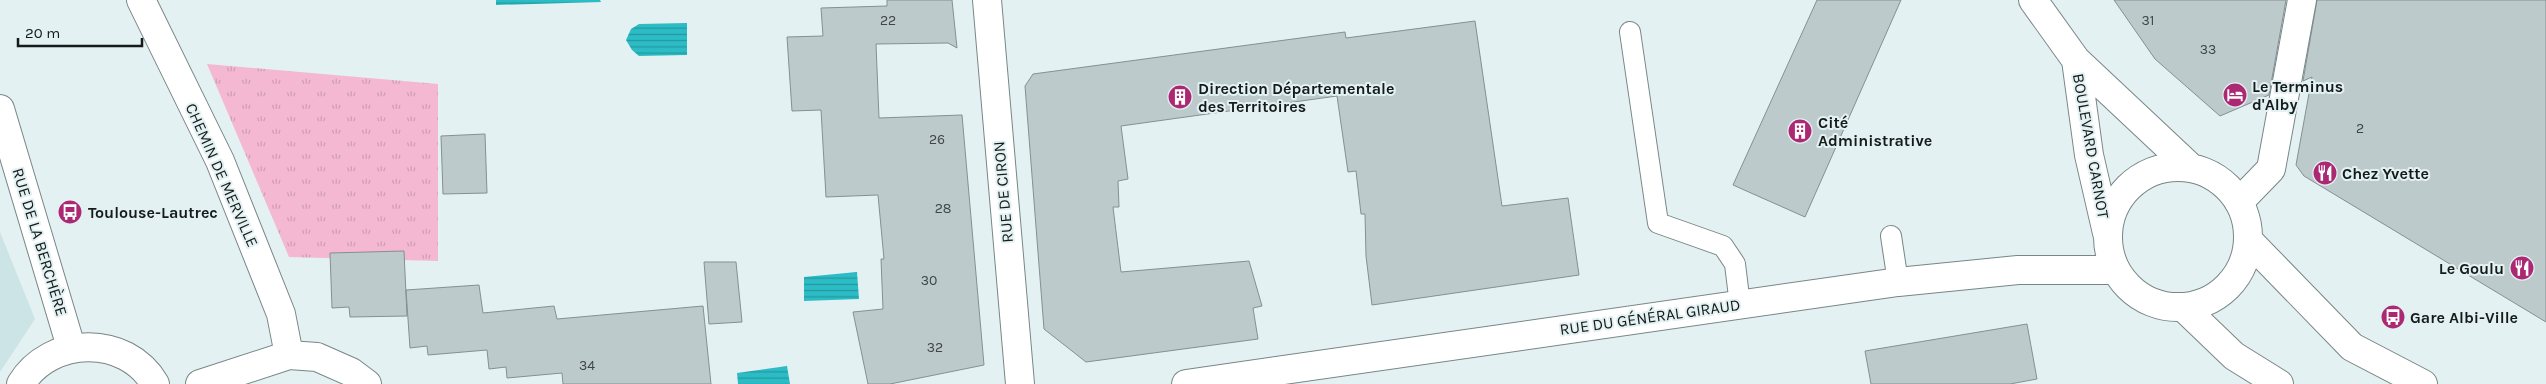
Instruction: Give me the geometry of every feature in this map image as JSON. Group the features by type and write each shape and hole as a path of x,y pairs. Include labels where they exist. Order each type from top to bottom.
{"street":[{"name":"RUE DE CIRON","path":"987,0 1020,384"},
{"path":"2033,0 2076,60"},
{"path":"2239,202 2271,169 2302,0"},
{"name":"CHEMIN DE MERVILLE","path":"140,1 220,161 281,314 289,354"},
{"name":"BOULEVARD CARNOT","path":"2076,60 2190,168"},
{"name":"BOULEVARD CARNOT","path":"2076,60 2089,155 2108,239"},
{"name":"RUE DE LA BERCHÈRE","path":"0,109 71,347"},
{"path":"2169,167 2190,168 2210,174 2227,186 2239,202 2247,222 2249,241 2245,261 2235,279 2221,294 2203,304 2184,308 2163,306 2144,299 2128,286 2116,270 2108,239 2111,218 2119,200 2132,184 2150,173 2169,167"},
{"path":"2249,241 2352,348 2413,382"},
{"name":"RUE DU GÉNÉRAL GIRAUD","path":"1186,384 1898,282 2018,270 2116,270"},
{"path":"2184,308 2234,356 2279,384"},
{"path":"21,384 26,375 45,359 71,347 91,346 114,351 134,361 151,377 155,384"},
{"path":"200,384 289,354 317,357 351,372 367,384"}],"lane":[{"path":"1630,32 1658,223 1723,246 1735,264 1740,304"},
{"path":"1891,236 1898,282"}],"shaded area":[{"path":"0,232 35,319 0,372"}],"green space":[{"path":"207,64 438,84 438,261 289,257"}],"water":[{"path":"496,0 600,0 601,2 496,5"},
{"path":"687,23 687,55 639,56 632,50 626,40 631,29 639,24"},
{"path":"857,272 859,299 804,301 804,277"},
{"path":"787,366 790,384 738,384 737,373"}],"building":[{"path":"887,0 952,0 957,48 948,43 876,44 879,118 962,115 984,365 890,384 868,384 853,312 883,309 881,259 884,259 878,195 826,197 821,110 792,111 787,37 823,36 821,8 887,6"},
{"name":"Cité Administrative","path":"1817,0 1901,0 1805,217 1733,185"},
{"path":"2114,0 2286,0 2269,95 2220,116 2155,59"},
{"path":"2317,0 2546,0 2546,322 2304,176 2296,165 2312,77 2303,81"},
{"path":"1475,21 1502,206 1568,198 1579,275 1372,305 1366,256 1365,214 1361,214 1356,171 1348,172 1337,96 1121,126 1128,179 1118,181 1119,207 1113,207 1121,272 1249,261 1262,306 1253,308 1258,339 1086,362 1044,329 1025,86 1033,74 1345,32 1346,38"},
{"path":"485,134 487,193 443,194 441,136"},
{"path":"404,251 407,316 350,317 349,307 332,308 330,253"},
{"path":"704,262 736,262 742,322 709,324"},
{"path":"479,285 483,313 554,306 557,319 703,306 711,384 563,384 562,373 507,378 506,367 489,369 487,350 428,355 427,346 410,348 406,290"},
{"path":"2027,324 2037,379 2010,384 1871,384 1865,351"}],"place":[{"name":"Le Terminus d'Alby","path":"2235,95"},
{"name":"Direction Départementale des Territoires","path":"1180,97"},
{"name":"Cité Administrative","path":"1800,131"},
{"name":"Chez Yvette","path":"2325,173"},
{"name":"Toulouse-Lautrec","path":"70,212"},
{"name":"Le Goulu","path":"2522,268"},
{"name":"Gare Albi-Ville","path":"2393,317"}]}
